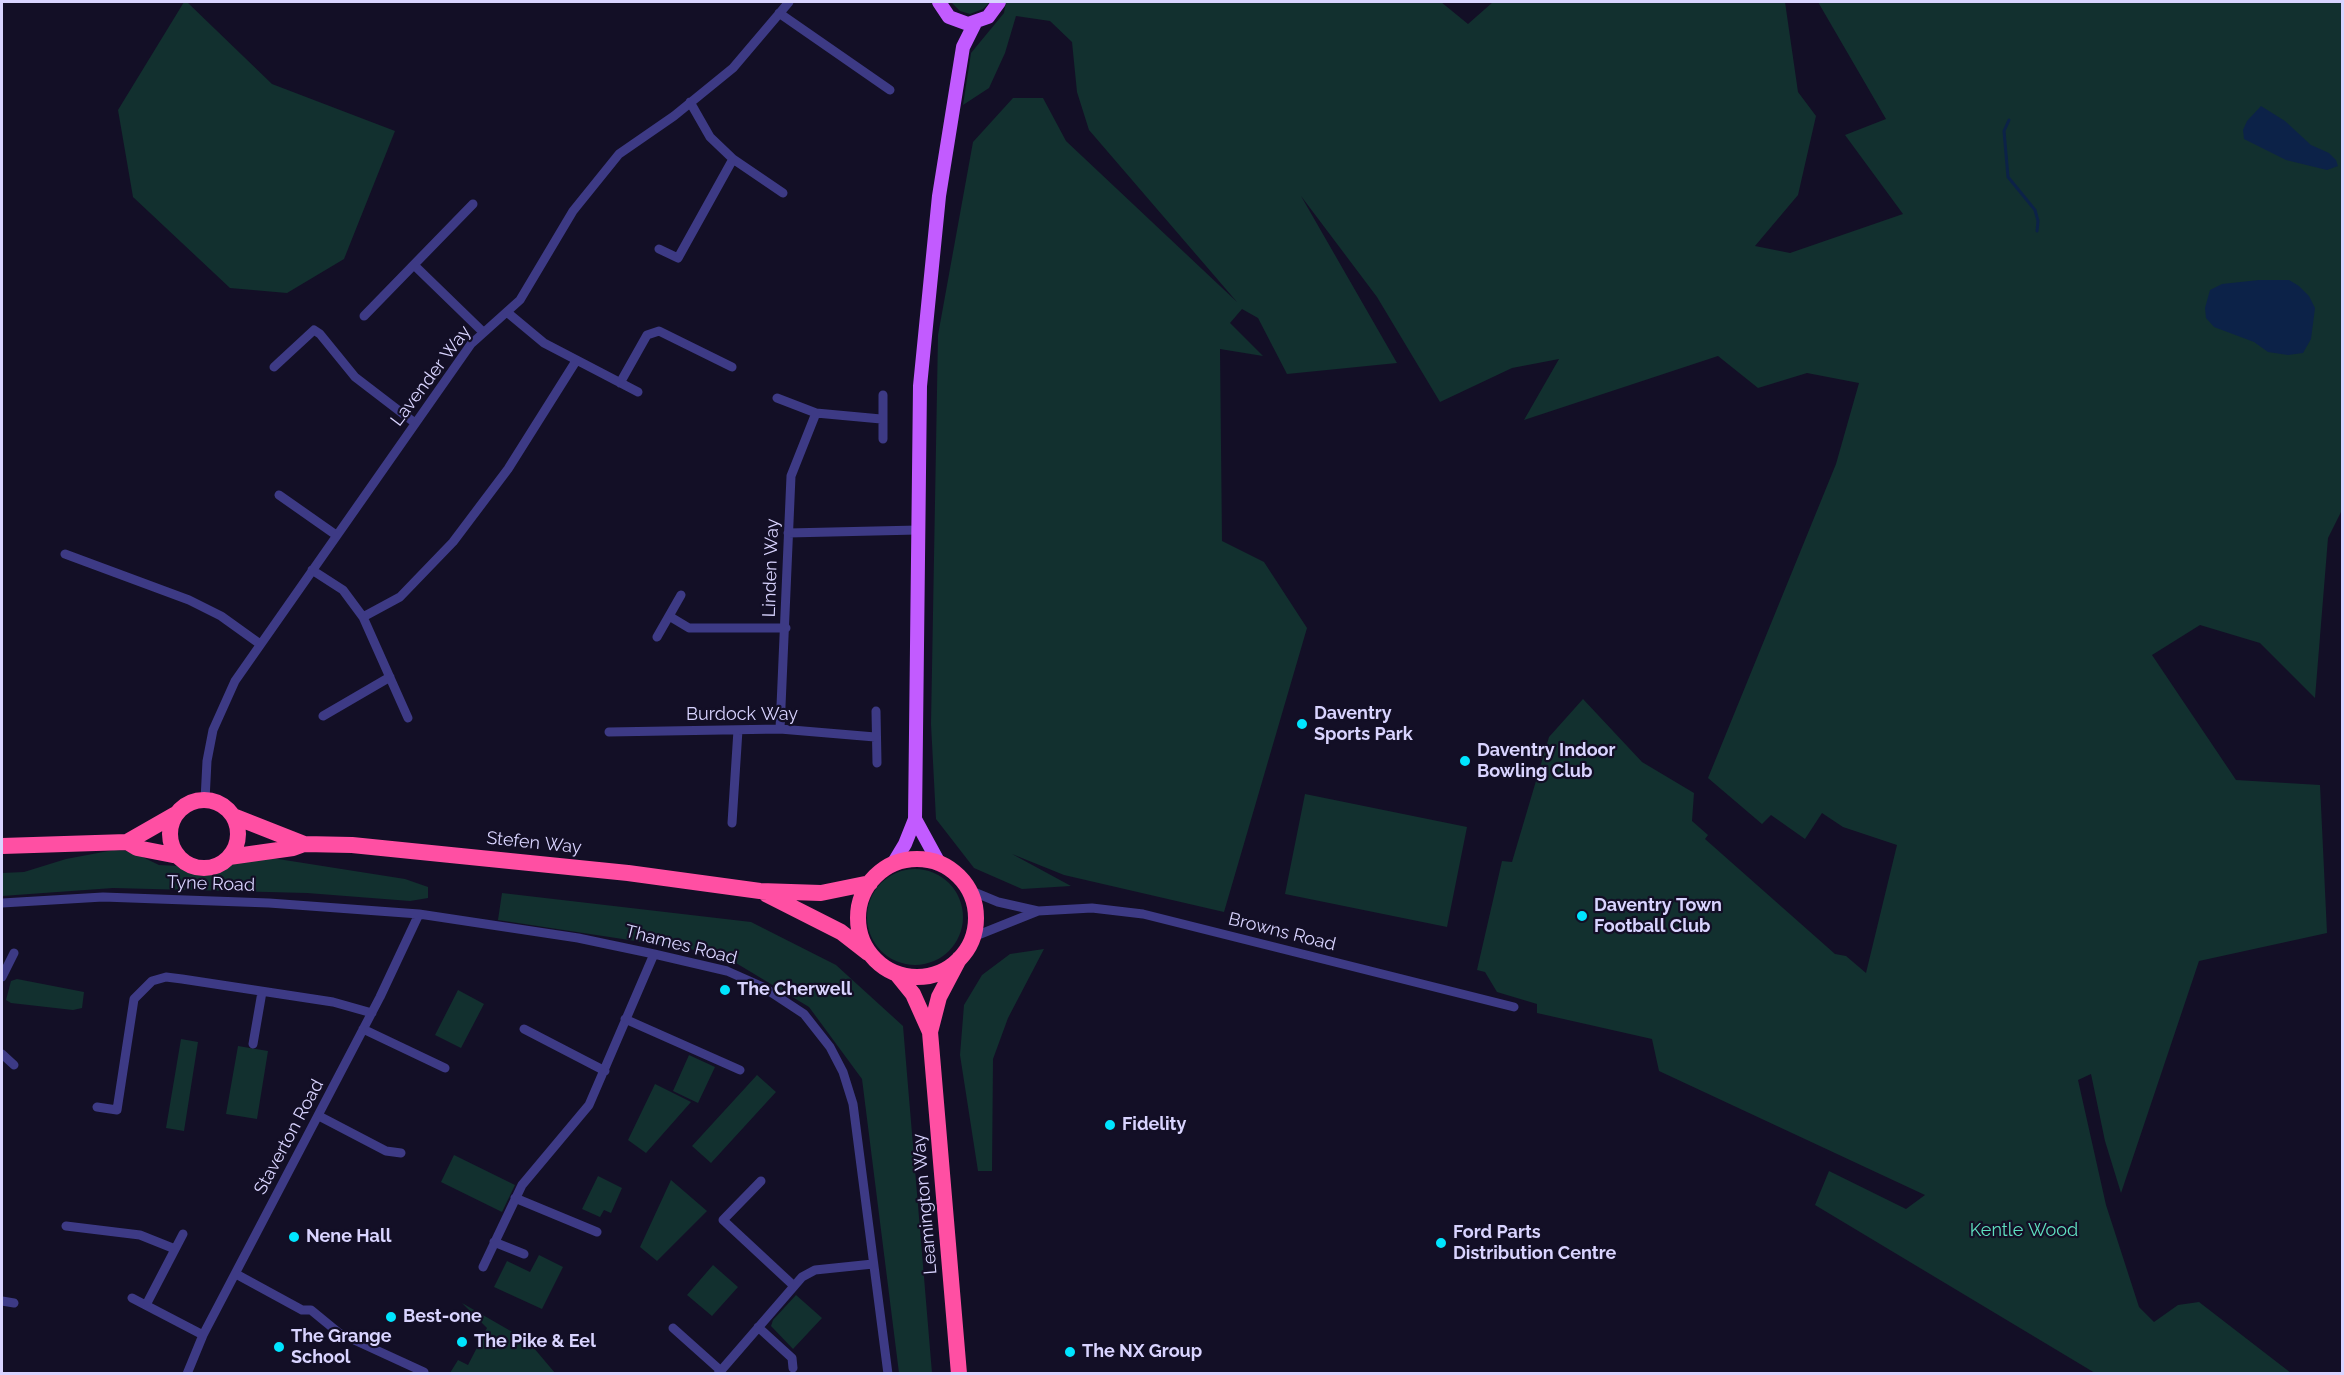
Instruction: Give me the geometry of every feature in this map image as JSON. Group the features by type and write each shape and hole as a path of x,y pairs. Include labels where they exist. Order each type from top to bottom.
{"highway":[{"path":"2,846 127,842 194,801 205,800 216,802 233,816 238,837 229,857 220,864 198,868 178,856 137,848 127,842"},
{"path":"176,814 170,836 178,856"},
{"name":"Stefen Way","path":"233,816 304,844 456,854 700,881 760,891"},
{"name":"Stefen Way","path":"229,857 293,848 304,844"},
{"path":"760,891 841,932 874,957 896,973 927,976 944,970 959,959 973,937 977,916 969,890 953,870 939,863 914,859 893,864 870,883 862,899 859,925 863,941 874,957"},
{"path":"760,891 821,893 870,883"},
{"name":"Leamington Way","path":"930,1032 939,997 959,959"},
{"name":"Leamington Way","path":"896,973 913,994 930,1032 959,1374"}],"main road":[{"path":"939,2 944,12 955,21 975,23 988,17 999,2"},
{"path":"955,21 963,47"},
{"path":"893,864 905,844 915,819 920,386 939,196 963,47 975,23"},
{"path":"915,819 939,863"}],"street":[{"name":"Lavender Way","path":"205,800 207,761 213,730 235,681 471,344 520,300 573,211 619,154 733,68 789,2"},
{"path":"779,13 890,90"},
{"path":"880,82 884,71"},
{"path":"690,102 710,137 733,159 783,193"},
{"path":"659,249 678,258 733,159"},
{"path":"364,316 473,204"},
{"path":"414,265 483,332"},
{"path":"508,313 544,343 638,392"},
{"path":"274,367 314,330 320,334 355,377 415,423"},
{"path":"620,383 647,335 660,331 732,367"},
{"path":"363,617 400,597 453,542 508,470 576,361"},
{"path":"883,395 881,419 883,439"},
{"path":"777,398 816,413 881,419"},
{"name":"Linden Way","path":"780,729 791,476 816,413"},
{"path":"279,495 336,535"},
{"path":"788,533 918,530"},
{"path":"65,554 189,600 221,616 260,644"},
{"path":"312,570 343,590 363,617 408,718"},
{"path":"657,637 681,595"},
{"path":"669,616 689,628 786,628"},
{"path":"323,716 390,677"},
{"path":"876,711 877,764"},
{"name":"Burdock Way","path":"609,732 780,729 875,737"},
{"path":"732,823 738,730"},
{"name":"Browns Road","path":"969,890 998,902 1038,911 1092,908 1143,914 1514,1008"},
{"name":"Tyne Road","path":"2,903 103,897 269,903 418,914"},
{"name":"Browns Road","path":"973,937 1038,911"},
{"name":"Thames Road","path":"418,914 578,938 727,971 762,987 804,1014 830,1047 843,1072 853,1104 888,1374"},
{"name":"Staverton Road","path":"187,1374 203,1335 320,1116 418,914"},
{"path":"2,977 14,953"},
{"path":"483,1267 522,1185 589,1105 654,954"},
{"path":"97,1107 117,1110 134,999 152,981 166,977 182,978 333,1002 372,1012"},
{"path":"253,1044 262,992"},
{"path":"625,1019 740,1070"},
{"path":"363,1029 445,1068"},
{"path":"524,1029 605,1071"},
{"path":"2,1054 14,1065"},
{"path":"320,1116 386,1151 401,1153"},
{"path":"761,1181 723,1220 794,1286"},
{"path":"515,1198 597,1232"},
{"path":"66,1226 140,1235 175,1249"},
{"path":"146,1305 183,1234"},
{"path":"494,1242 524,1254"},
{"path":"674,1328 719,1372 802,1277 815,1270 873,1264"},
{"path":"236,1274 302,1310 311,1310 339,1333 424,1372"},
{"path":"132,1298 203,1335"},
{"path":"2,1301 14,1303"},
{"path":"758,1328 792,1358 794,1368"}],"green space":[{"path":"184,2 187,2 272,84 395,131 344,259 287,293 230,288 133,197 118,110"},
{"path":"951,2 990,2 983,9 970,14 960,11"},
{"name":"Kentle Wood","path":"1006,2 1441,2 1468,24 1493,2 1785,2 1798,92 1816,116 1798,195 1755,246 1790,253 1903,214 1845,135 1886,119 1818,2 2342,2 2342,510 2328,538 2315,698 2260,643 2200,625 2152,655 2236,780 2320,785 2327,933 2199,961 2121,1193 2105,1141 2091,1074 2078,1080 2106,1205 2139,1307 2154,1322 2178,1305 2199,1302 2291,1373 2095,1373 1815,1205 1829,1171 1906,1209 1925,1195 1659,1071 1652,1039 1537,1013 1537,1004 1497,992 1485,972 1477,970 1502,861 1512,862 1549,737 1583,699 1642,762 1694,793 1692,821 1708,835 1705,839 1835,954 1846,956 1866,973 1897,845 1843,827 1822,813 1805,839 1771,815 1762,824 1708,778 1836,464 1859,383 1807,373 1758,388 1718,356 1524,420 1559,359 1512,368 1440,402 1377,297 1301,196 1397,363 1287,374 1258,318 1242,309 1230,323 1263,356 1220,349 1222,541 1264,562 1307,628 1224,912 1064,875 1012,854 1071,886 1022,889 974,868 936,819 931,724 938,335 973,142 1013,98 1043,98 1066,141 1237,302 1089,130 1077,92 1072,42 1050,21 1016,16 1005,53 989,88 963,105 971,53 1004,13"},
{"path":"1305,794 1467,827 1447,927 1285,894"},
{"path":"114,850 130,851 159,865 218,868 240,853 405,879 428,887 428,898 410,901 307,893 113,888 2,896 2,873 24,872 66,859"},
{"path":"915,869 933,873 949,883 959,899 963,917 959,935 949,951 933,961 915,965 897,961 881,951 871,935 867,917 871,899 881,883 897,873"},
{"path":"502,893 751,922 836,965 903,1026 932,1373 899,1373 862,1079 809,1007 721,954 498,920"},
{"path":"1044,949 1008,1018 993,1059 992,1171 978,1171 960,1055 964,1005 982,975 1010,954"},
{"path":"17,979 84,992 82,1008 73,1010 11,1003 6,1000 11,981"},
{"path":"458,990 484,1004 461,1048 435,1035"},
{"path":"181,1039 198,1042 184,1131 166,1128"},
{"path":"238,1046 268,1051 257,1119 226,1114"},
{"path":"689,1055 715,1067 698,1103 673,1091"},
{"path":"757,1075 776,1092 711,1163 692,1146"},
{"path":"655,1084 691,1102 646,1153 628,1140"},
{"path":"454,1155 515,1185 502,1212 441,1182"},
{"path":"598,1176 622,1188 611,1213 604,1210 600,1217 582,1209"},
{"path":"671,1180 707,1211 657,1261 640,1247"},
{"path":"539,1255 563,1267 542,1309 494,1287 507,1261 530,1272"},
{"path":"713,1265 738,1287 712,1316 687,1295"},
{"path":"796,1295 822,1318 793,1349 771,1326 773,1320"},
{"path":"462,1303 528,1341 555,1373 450,1373 458,1360 468,1365 487,1328"}],"water":[{"path":"2261,106 2285,121 2311,145 2329,153 2338,166 2327,170 2286,160 2244,139 2243,130 2247,121"},
{"path":"2289,280 2309,296 2315,308 2311,339 2303,353 2288,355 2268,352 2254,342 2214,327 2206,318 2205,308 2210,290 2222,284"}],"waterway":[{"path":"2009,120 2004,131 2008,177 2035,210 2038,221 2037,231"}],"place":[{"name":"Daventry Sports Park","path":"1302,724"},
{"name":"Daventry Indoor Bowling Club","path":"1465,761"},
{"name":"Daventry Town Football Club","path":"1582,916"},
{"name":"The Cherwell","path":"725,990"},
{"name":"Fidelity","path":"1110,1125"},
{"name":"Nene Hall","path":"294,1237"},
{"name":"Ford Parts Distribution Centre","path":"1441,1243"},
{"name":"Best-one","path":"391,1317"},
{"name":"The Pike & Eel","path":"462,1342"},
{"name":"The Grange School","path":"279,1347"},
{"name":"The NX Group","path":"1070,1352"}]}
